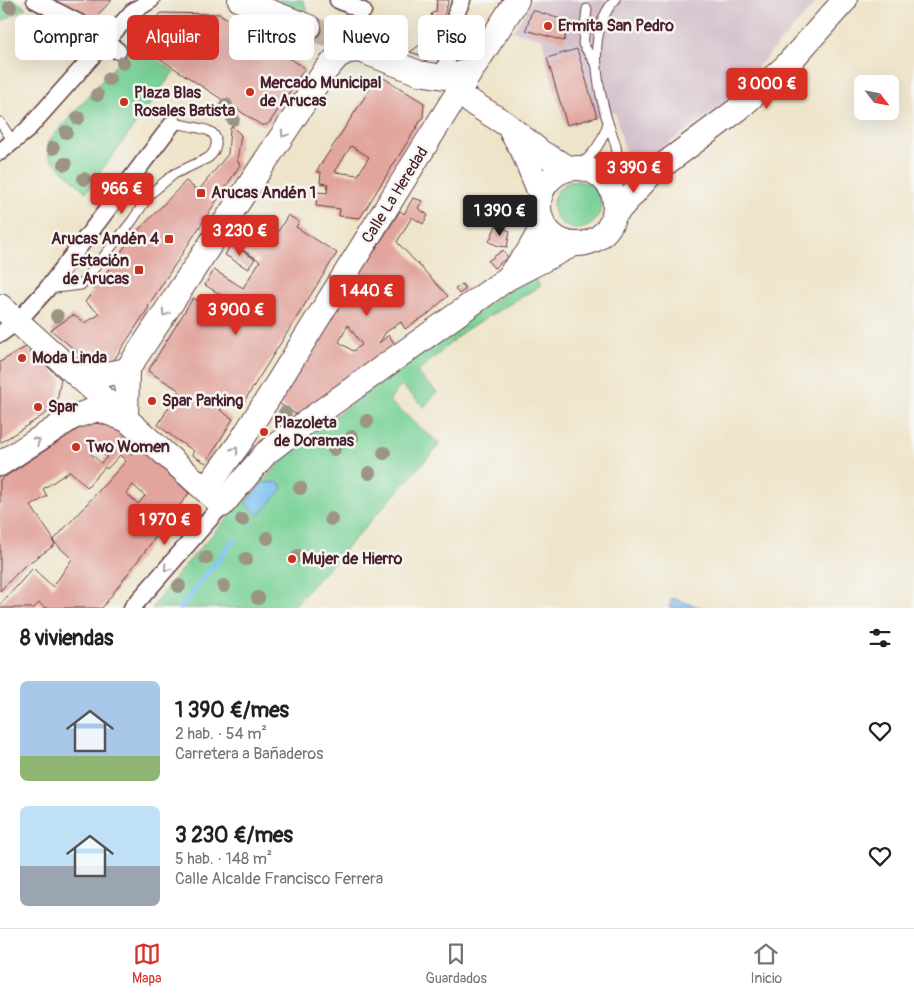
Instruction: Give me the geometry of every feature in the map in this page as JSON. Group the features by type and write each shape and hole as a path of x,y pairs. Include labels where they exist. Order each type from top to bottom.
{"main road":[{"path":"240,0 278,15"},
{"name":"Calle La Heredad","path":"214,497 241,441 517,0"},
{"path":"0,306 9,327 79,377 214,497 266,453 508,278 572,245 591,242 606,231 615,214 650,176 737,110 784,67 845,0"},
{"path":"126,419 127,370 320,80 338,56 348,51 360,50 420,73 444,76 457,75 473,68"},
{"path":"432,135 444,76"},
{"path":"471,102 506,124 542,153 574,167 590,169 599,174 607,182 615,196 615,214"},
{"path":"506,124 522,149 540,193"},
{"path":"572,245 556,239 543,226 538,210 540,193 546,182 556,173 574,167"},
{"path":"607,182 650,176"},
{"path":"508,278 528,254 543,226"},
{"path":"79,377 97,376 127,370"},
{"path":"73,417 80,393 79,377"},
{"path":"0,464 73,417 98,409 126,419"}],"street":[{"path":"35,0 64,15"},
{"path":"117,37 135,6 151,0"},
{"path":"338,0 363,11"},
{"path":"459,7 460,27 479,39 493,37"},
{"path":"444,76 459,7"},
{"path":"7,147 26,132 98,60"},
{"path":"9,327 47,288 173,123"},
{"path":"132,608 214,497"}],"lane":[{"path":"607,182 616,163 616,143 608,123 596,66 596,53 603,20 615,0"},
{"path":"587,9 583,44 596,66"},
{"path":"0,122 7,147"},
{"path":"47,288 81,285 132,221 150,194 174,174 213,155 216,139 209,131 173,123"},
{"path":"574,167 593,154 604,138 608,123"}],"shaded area":[{"path":"533,0 818,0 729,99 642,161 627,159 615,112 566,127 546,60 543,39 513,31"}],"green space":[{"path":"0,0 14,0 26,8 0,22"},
{"path":"272,0 303,0 309,15"},
{"path":"127,52 127,60 157,60 174,71 86,192 49,157 48,142"},
{"path":"577,181 586,183 594,188 599,196 601,205 599,214 594,222 586,227 577,229 568,227 560,222 555,214 553,205 555,196 560,188 568,183"},
{"path":"532,273 540,286 464,331 417,373 437,392 424,407 401,385 389,401 440,444 292,608 152,608 175,577 219,527 303,439"}],"water":[{"path":"277,482 283,488 259,516 245,503 263,483"},
{"path":"672,598 702,608 669,608"}],"building":[{"path":"47,0 112,0 98,15 77,15"},
{"path":"437,0 449,0 444,15 431,15 436,12"},
{"name":"Ermita San Pedro","path":"532,10 570,22 564,41 526,30"},
{"path":"161,13 220,14 229,20 229,60 292,60 305,68 270,122 266,125 261,125 162,60 219,60 219,15 159,15"},
{"path":"418,46 418,54 410,52"},
{"path":"577,49 597,117 567,125 547,58"},
{"path":"379,75 424,103 423,117 360,218 339,216 340,209 316,206 317,192 327,193 328,184 320,183 321,172 316,172","holes":["351,146 369,157 358,175 335,172"]},
{"name":"Estación de Arucas","path":"232,126 241,135 237,160 240,165 112,363 92,364 51,330 73,315 85,323 100,314 85,302 131,238 186,181 198,191 228,154 230,129"},
{"path":"413,198 423,201 418,208 428,215 423,224 412,217 397,242 448,296 428,314 405,329 401,322 386,332 379,343 389,335 395,345 297,415 277,402 400,211 404,214","holes":["348,325 362,345 353,351 339,342"]},
{"path":"288,215 299,222 296,227 337,253 240,408 227,399 220,410 233,419 206,463 192,455 194,451 158,425 179,390 148,371 193,298 225,317 234,303 205,285 214,270 243,288 260,261 241,249 252,231 271,243"},
{"path":"496,225 510,231 507,247 489,242"},
{"path":"231,244 255,259 248,269 225,255"},
{"path":"503,250 508,257 494,268 488,261"},
{"path":"462,284 466,289 459,294 455,289"},
{"path":"26,347 61,379 56,407 0,443 0,362"},
{"path":"87,423 114,424 130,439 123,447 132,454 139,447 189,493 102,608 45,608 39,603 34,608 0,608 0,605 33,568 53,587 72,559 53,541 55,545 23,567 0,591 0,480","holes":["96,447 107,457 101,463 90,453","120,455 126,461 54,540 31,506 47,496 43,489 70,471 87,487 105,467 107,469","133,485 145,496 138,504 126,493"]}],"waterway":[{"path":"180,608 234,540"}],"tunnel":[{"path":"314,29 324,33"}],"place":[{"name":"Ermita San Pedro","path":"548,26"},
{"name":"Mercado Municipal de Arucas","path":"250,92"},
{"name":"Plaza Blas Rosales Batista","path":"124,102"},
{"name":"Arucas Andén 1","path":"201,193"},
{"name":"Arucas Andén 4","path":"169,239"},
{"name":"Estación de Arucas","path":"139,270"},
{"name":"Moda Linda","path":"22,358"},
{"name":"Spar Parking","path":"152,401"},
{"name":"Spar","path":"38,407"},
{"name":"Plazoleta de Doramas","path":"264,432"},
{"name":"Two Women","path":"76,447"},
{"name":"Mujer de Hierro","path":"292,559"}]}
